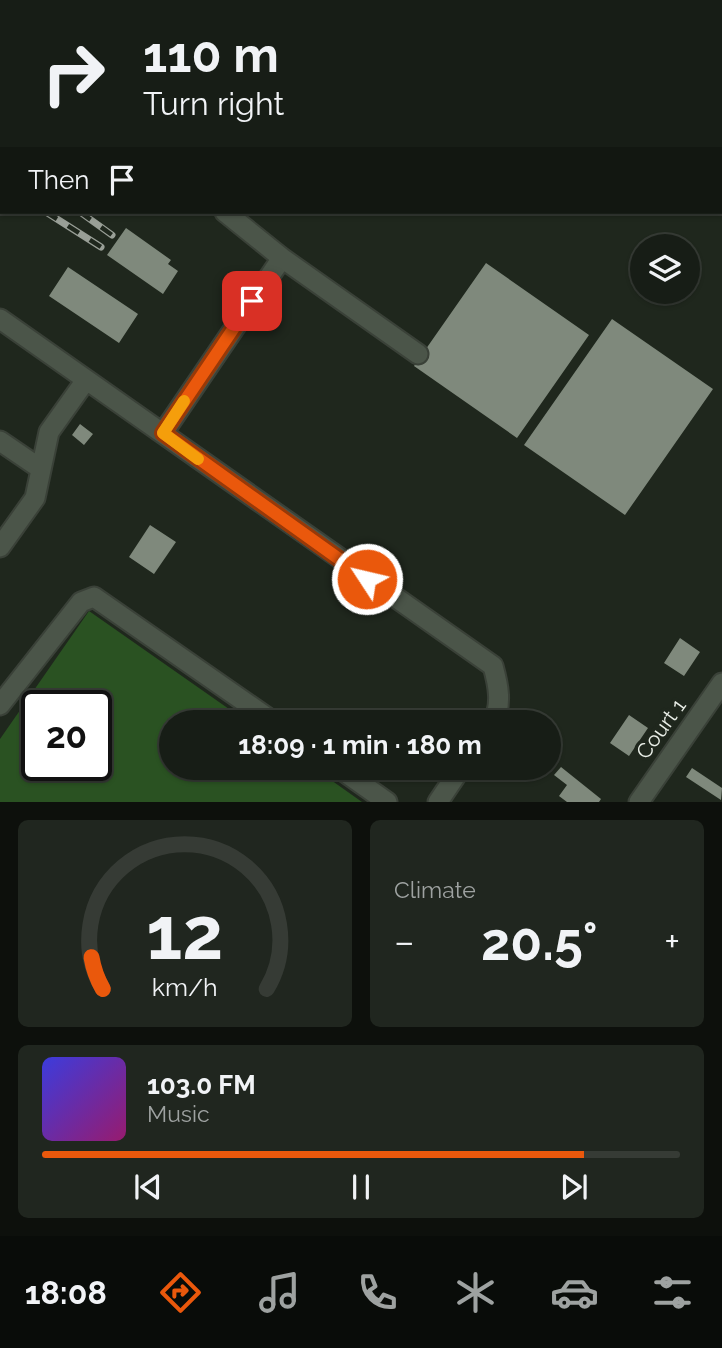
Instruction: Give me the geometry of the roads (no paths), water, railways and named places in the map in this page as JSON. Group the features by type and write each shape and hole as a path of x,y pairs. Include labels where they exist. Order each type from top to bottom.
{"street":[{"path":"228,214 282,257 418,354"},
{"path":"163,433 282,257"},
{"path":"0,319 493,666 499,691 496,710"},
{"path":"0,547 35,498 49,432 86,380"},
{"path":"0,441 41,469"},
{"path":"0,705 7,680 81,602 94,597 256,710"},
{"name":"Court 1","path":"639,802 722,683"},
{"path":"356,780 387,802"},
{"path":"438,802 453,780"}],"railway":[{"path":"49,214 101,247"},
{"path":"83,214 112,235"}]}
